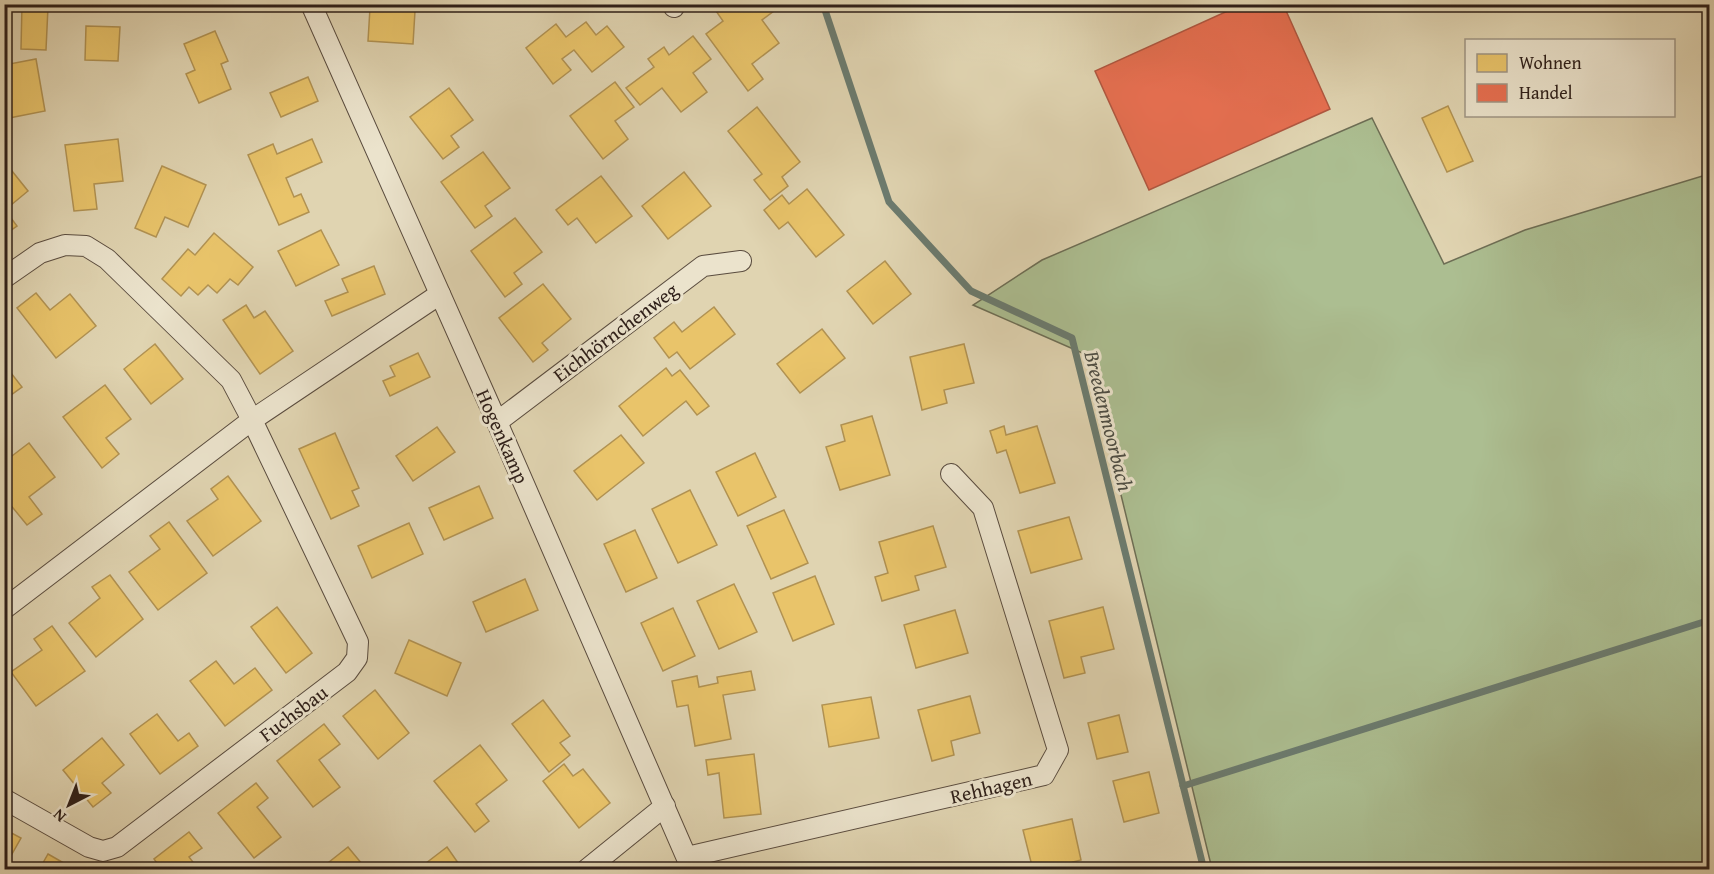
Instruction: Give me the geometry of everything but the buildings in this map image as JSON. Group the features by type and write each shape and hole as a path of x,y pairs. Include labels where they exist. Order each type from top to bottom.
{"street":[{"name":"Hogenkamp","path":"312,4 666,806 689,863"},
{"name":"Fuchsbau","path":"4,278 40,253 65,245 86,246 107,259 231,380 358,642 357,658 347,672 117,847 103,851 89,847 4,799"},
{"name":"Eichhörnchenweg","path":"497,422 703,266 741,261"},
{"path":"4,609 252,420 440,294"},
{"name":"Rehhagen","path":"689,863 1044,775 1058,750 983,508 951,474"},
{"path":"586,870 666,806"}],"green space":[{"path":"1372,118 1444,264 1525,230 1709,174 1709,869 1212,869 1087,355 973,305 1042,260"}],"waterway":[{"name":"Breedenmoorbach","path":"823,4 889,202 971,291 1072,338 1204,870"},
{"path":"1183,786 1710,620"}]}
